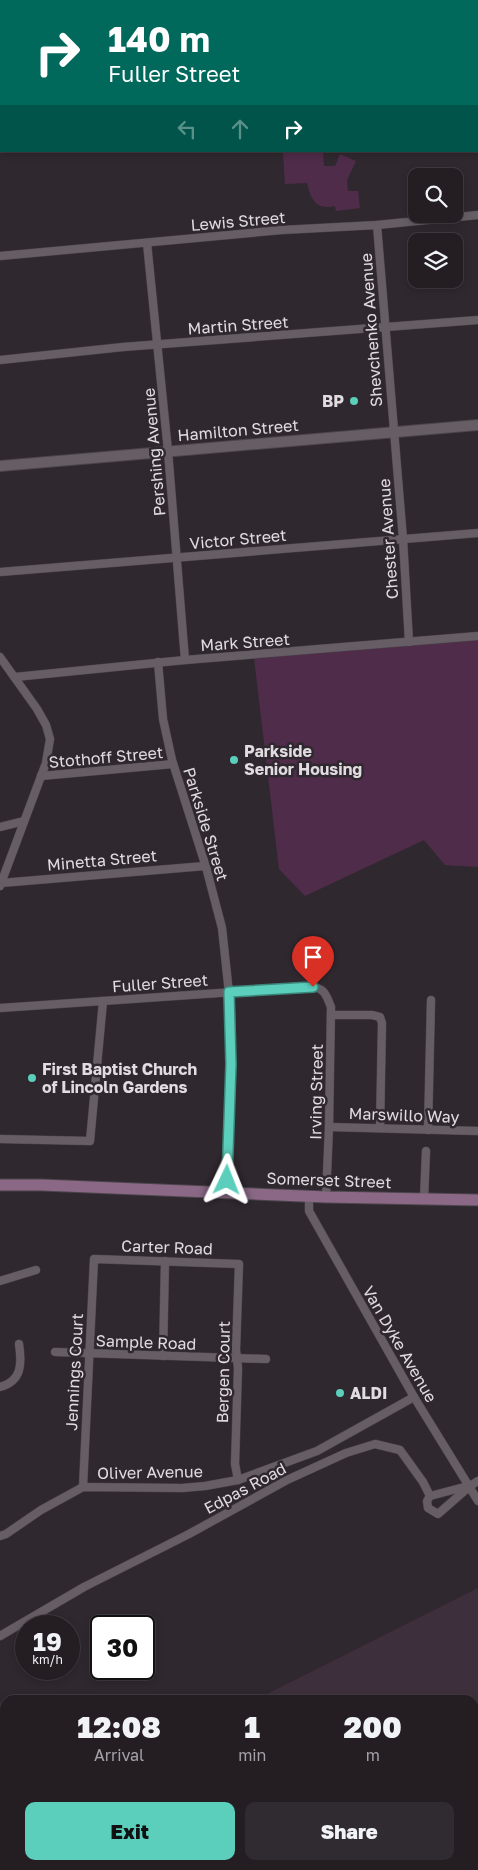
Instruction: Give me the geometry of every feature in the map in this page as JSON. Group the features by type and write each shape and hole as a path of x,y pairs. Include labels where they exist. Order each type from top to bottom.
{"main road":[{"name":"Somerset Street","path":"0,1185 42,1185 326,1197 478,1200"}],"street":[{"name":"Lewis Street","path":"0,256 282,230 377,225 478,215"},
{"name":"Shevchenko Avenue","path":"377,225 393,433"},
{"name":"Pershing Avenue","path":"147,243 159,345 185,660"},
{"name":"Martin Street","path":"0,360 159,345 478,320"},
{"name":"Hamilton Street","path":"0,466 168,450 478,426"},
{"name":"Chester Avenue","path":"393,433 403,539 409,642"},
{"name":"Victor Street","path":"0,572 478,533"},
{"name":"Mark Street","path":"15,677 158,662 478,636"},
{"path":"0,657 37,709 46,725 50,739 46,762 0,884"},
{"name":"Parkside Street","path":"158,662 163,719 173,764 222,928 229,992 231,1064 227,1193"},
{"name":"Stothoff Street","path":"41,776 173,764"},
{"path":"0,827 24,821"},
{"name":"Minetta Street","path":"0,884 205,866"},
{"name":"Fuller Street","path":"0,1008 308,987 322,989"},
{"name":"Irving Street","path":"322,989 326,993 331,1007 326,1197"},
{"path":"428,1130 431,1000"},
{"path":"0,1139 90,1141 103,1001"},
{"path":"331,1015 372,1015 380,1017 382,1024 380,1128"},
{"name":"Marswillo Way","path":"329,1127 478,1131"},
{"path":"424,1199 426,1151"},
{"name":"Van Dyke Avenue","path":"309,1196 309,1211 414,1398 478,1501"},
{"name":"Carter Road","path":"94,1259 239,1264"},
{"name":"Jennings Court","path":"83,1487 94,1259"},
{"path":"163,1356 165,1261"},
{"name":"Bergen Court","path":"238,1480 235,1464 239,1264"},
{"path":"0,1281 36,1270"},
{"path":"0,1387 13,1382 17,1376 21,1356 19,1344"},
{"name":"Sample Road","path":"55,1352 266,1359"},
{"name":"Oliver Avenue","path":"0,1536 6,1534 41,1510 83,1487 182,1488 238,1480 316,1451 414,1398"},
{"name":"Edpas Road","path":"0,1636 84,1587 189,1534 287,1480 346,1452 375,1444 400,1450 423,1482 430,1496 427,1501 428,1508 438,1514 470,1486"},
{"path":"430,1496 470,1486 478,1481"}],"shaded area":[{"path":"323,152 324,166 335,166 340,154 356,161 347,180 348,191 358,191 360,208 336,211 335,206 323,206 315,202 310,194 307,183 285,184 283,153"},
{"path":"478,640 478,867 445,865 424,840 305,896 279,869 254,658"},
{"path":"478,1588 478,1695 265,1695"}],"place":[{"name":"BP","path":"354,401"},
{"name":"Parkside Senior Housing","path":"234,760"},
{"name":"First Baptist Church of Lincoln Gardens","path":"32,1078"},
{"name":"ALDI","path":"340,1393"}],"route":[{"path":"227,1180 231,1064 229,992 313,987"}]}
